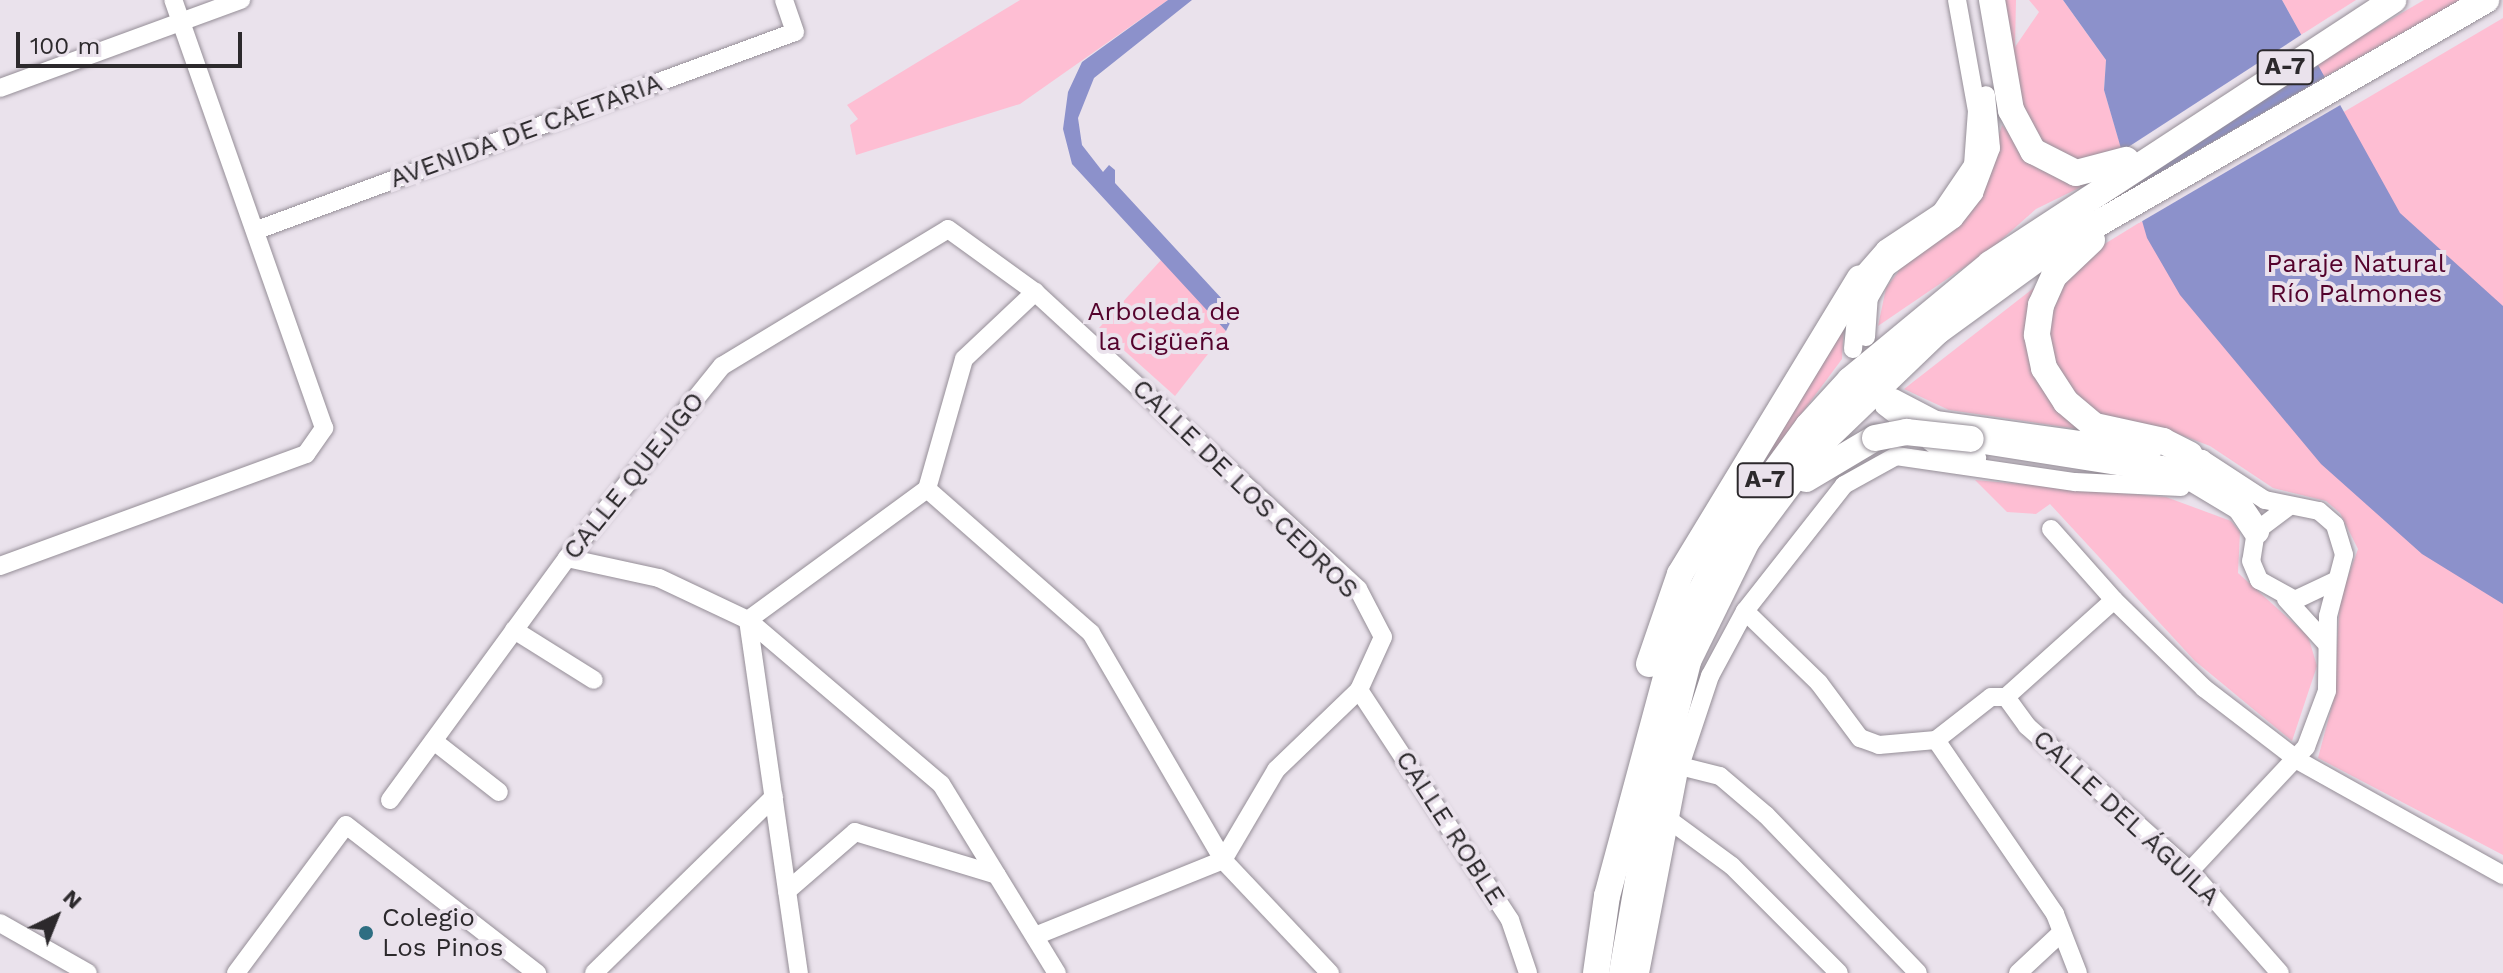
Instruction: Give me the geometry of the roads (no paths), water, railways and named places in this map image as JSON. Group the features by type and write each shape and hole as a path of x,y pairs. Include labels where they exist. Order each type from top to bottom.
{"highway":[{"path":"1992,0 2018,131 2053,165 2100,180"},
{"name":"A-7","path":"1596,973 1607,896 1676,640 1730,533 1767,478 1890,344 2100,180 2217,111 2393,0"},
{"name":"A-7","path":"1622,973 1648,822 1688,661 1747,541 1817,447 1900,364 1995,287 2120,209 2486,0"},
{"path":"2120,209 2108,229 2054,276 2037,335 2044,368 2066,402 2095,426 2190,455"},
{"path":"1607,896 1599,872 1614,795 1680,574 1860,278"},
{"path":"1747,541 1766,532 1810,474 1875,438 1906,432 2182,472 2240,507 2254,536"}],"street":[{"path":"0,566 314,446 325,417 173,0"},
{"path":"0,88 241,0"},
{"name":"AVENIDA DE CAETARIA","path":"257,230 795,32 784,0"},
{"path":"1957,0 1977,111 1973,165 1941,212 1885,249 1860,278 1859,343 1869,298 1879,277 1954,219 1986,166 1992,130 1968,0"},
{"name":"CALLE DE LOS CEDROS","path":"948,229 1035,292 1358,589 1383,637 1359,690"},
{"name":"CALLE QUEJIGO","path":"390,800 567,558 722,366 948,229"},
{"path":"748,620 927,489 964,359 1035,292"},
{"path":"2190,871 2299,761 2327,691 2326,643 2344,555 2335,525 2309,507 2289,507 2190,455 1936,420 1889,402 1920,436 1966,455 2181,487 2235,514 2254,536 2254,571 2285,598 2326,643"},
{"path":"1640,973 1680,766 1710,676 1745,611 1844,485 1896,456 2075,482 2181,487"},
{"path":"927,489 1091,633 1223,860 1330,973"},
{"path":"2254,536 2289,507"},
{"path":"2051,529 2114,600 2204,688 2299,761 2503,875"},
{"path":"567,558 659,578 748,620 941,784 1057,973"},
{"path":"2285,598 2316,596 2338,575"},
{"path":"1745,611 1819,683 1860,738 1879,745 1936,740 1991,697 2006,697 2114,600"},
{"path":"748,620 799,973"},
{"path":"514,630 594,680"},
{"path":"1035,936 1223,860 1276,770 1359,690"},
{"name":"CALLE ROBLE","path":"1359,690 1510,920 1528,973"},
{"name":"CALLE DEL ÁGUILA","path":"2006,697 2027,726 2190,871 2280,973"},
{"path":"1936,740 2062,932 2078,973"},
{"path":"435,742 499,792"},
{"path":"1680,766 1720,776 1766,815 1918,973"},
{"path":"594,973 774,797"},
{"path":"1668,819 1732,866 1839,973"},
{"path":"236,973 346,825 537,973"},
{"path":"787,891 855,832 997,875"},
{"path":"0,923 88,973"},
{"path":"2018,973 2062,932"}],"water":[{"path":"1168,0 1192,0 1094,78 1078,118 1082,145 1103,172 1109,165 1115,170 1115,183 1235,313 1226,331 1072,164 1063,129 1068,92 1082,62"},
{"name":"Paraje Natural Río Palmones","path":"2063,0 2282,0 2400,213 2503,306 2503,604 2422,554 2321,464 2180,295 2147,238 2104,90 2106,60"}],"place":[{"name":"Colegio Los Pinos","path":"366,933"}],"park label":[{"name":"Arboleda de la Cigüeña","path":"1164,327"}]}
